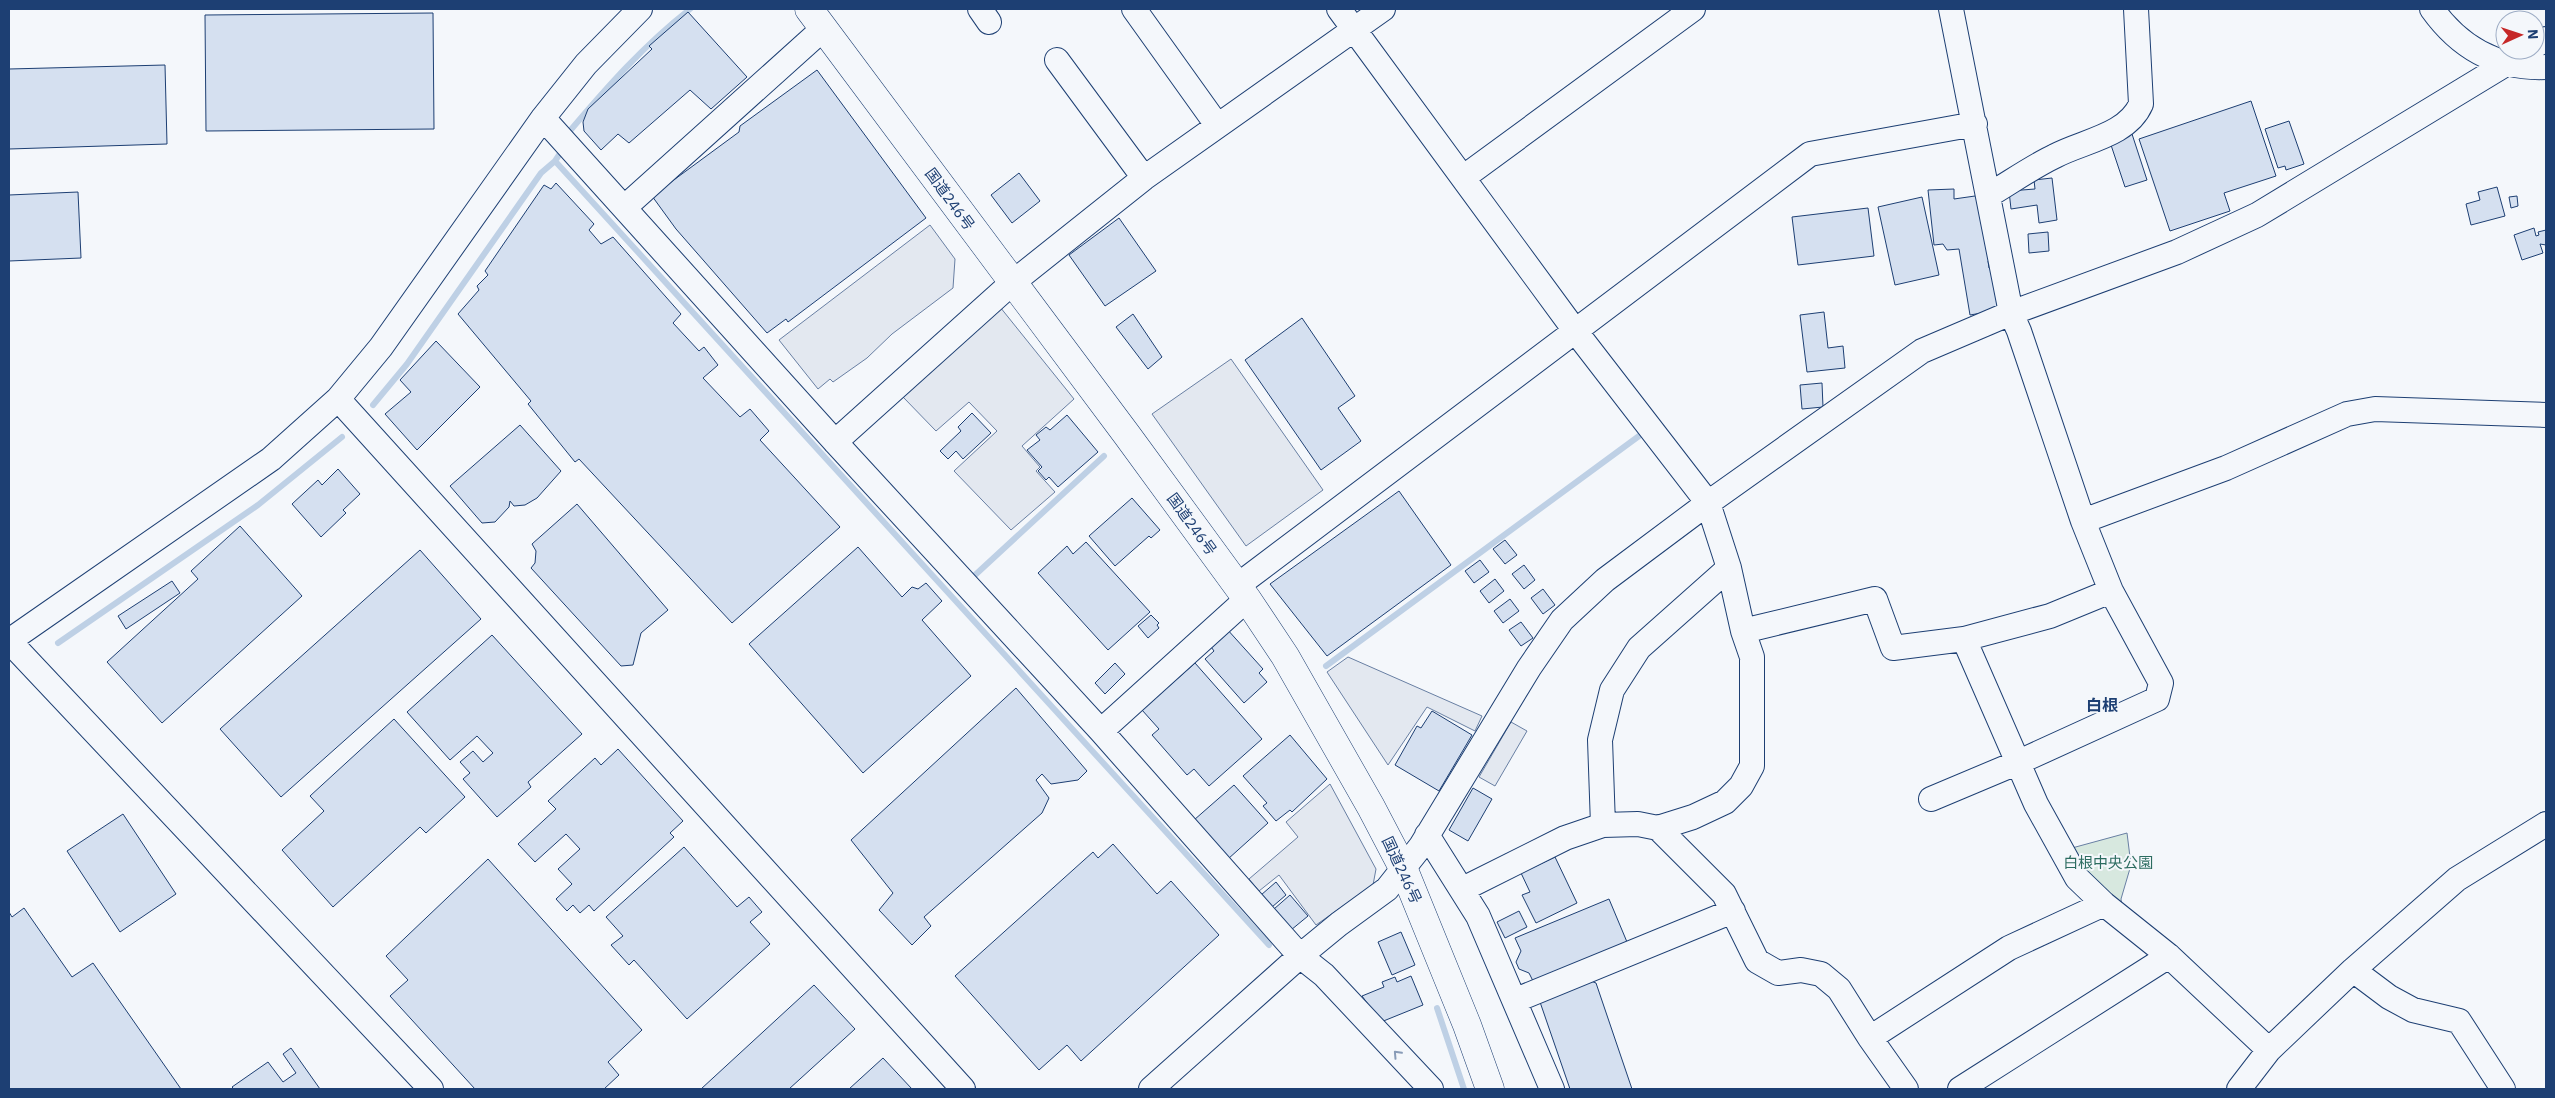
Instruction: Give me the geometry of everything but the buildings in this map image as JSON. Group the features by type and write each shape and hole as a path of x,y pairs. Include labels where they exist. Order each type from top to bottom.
{"highway":[{"name":"国道246号","path":"816,18 1127,435 1242,592 1286,656 1371,807 1404,870 1460,1007 1490,1089"}],"street":[{"path":"431,1089 9,641 271,459 338,399 381,347 543,118 586,64 640,9"},
{"path":"1134,9 1217,125"},
{"path":"1339,9 1576,332 1708,503 1729,568 1743,631 1752,657 1752,766 1741,786 1724,802 1693,817 1658,828 1638,824 1603,825 1565,838 1463,889"},
{"path":"836,442 1012,283 1144,178 1382,9"},
{"path":"1464,177 1693,9"},
{"path":"1931,799 2019,762 2156,699 2161,683 2111,591 2083,520 2019,331 2011,313 1951,9"},
{"path":"1989,195 2055,155 2123,126 2136,116 2142,104 2136,9"},
{"path":"2432,9 2461,42 2505,65 2546,67"},
{"path":"625,207 816,18"},
{"path":"1057,60 1144,178"},
{"path":"1151,1089 1300,956 1339,924 1387,889 1404,870 1529,668 1562,620 1605,580 1708,503 1922,351 2011,313 2177,252 2257,215 2513,60"},
{"path":"543,118 1101,731 1300,956 1324,975 1431,1089"},
{"path":"1101,731 1242,592 1576,332 1810,154 1975,124"},
{"path":"338,399 963,1089"},
{"path":"2083,520 2226,468 2347,414 2375,409 2546,415"},
{"path":"1603,825 1600,740 1612,690 1639,648 1729,568"},
{"path":"1743,631 1875,599 1893,648 1964,639 2050,616 2111,591"},
{"path":"1964,639 2036,804 2077,878 2104,904 2169,956 2269,1050"},
{"path":"2239,1089 2269,1050 2353,970 2457,879 2546,824"},
{"path":"1658,828 1724,894 1757,961 1778,972 1801,970 1821,974 1838,989 1906,1089"},
{"path":"1427,835 1463,889 1478,916 1516,1000 1552,1089"},
{"path":"1870,1038 2010,948 2104,904"},
{"path":"1516,1000 1734,911"},
{"path":"1960,1089 2169,956"},
{"path":"2353,970 2389,998 2413,1010 2459,1021 2503,1089"}],"green space":[{"name":"白根中央公園","path":"2127,833 2131,865 2121,899 2122,908 2085,870 2072,848"}],"shaded area":[{"path":"930,225 955,259 953,288 892,334 867,358 833,382 830,379 818,389 779,340"},
{"path":"1000,307 1074,399 1022,446 1040,467 1036,471 1055,492 1011,530 954,471 997,431 969,402 936,431 903,397"},
{"path":"1231,359 1323,490 1246,546 1152,414"},
{"path":"1348,657 1482,716 1475,731 1427,707 1388,765 1327,672"},
{"path":"1511,722 1527,731 1495,786 1479,777"},
{"path":"1330,784 1376,869 1373,885 1316,925 1279,875 1259,891 1249,879 1298,837 1286,822"}],"waterway":[{"path":"569,132 626,67 690,9"},
{"path":"373,405 407,364 541,173 559,155"},
{"path":"555,161 1269,945"},
{"path":"1326,666 1639,436"},
{"path":"58,643 258,505 342,437"},
{"path":"974,576 1104,456"},
{"path":"1437,1008 1464,1089"}],"district":[{"name":"白根","path":"2102,705"}]}
